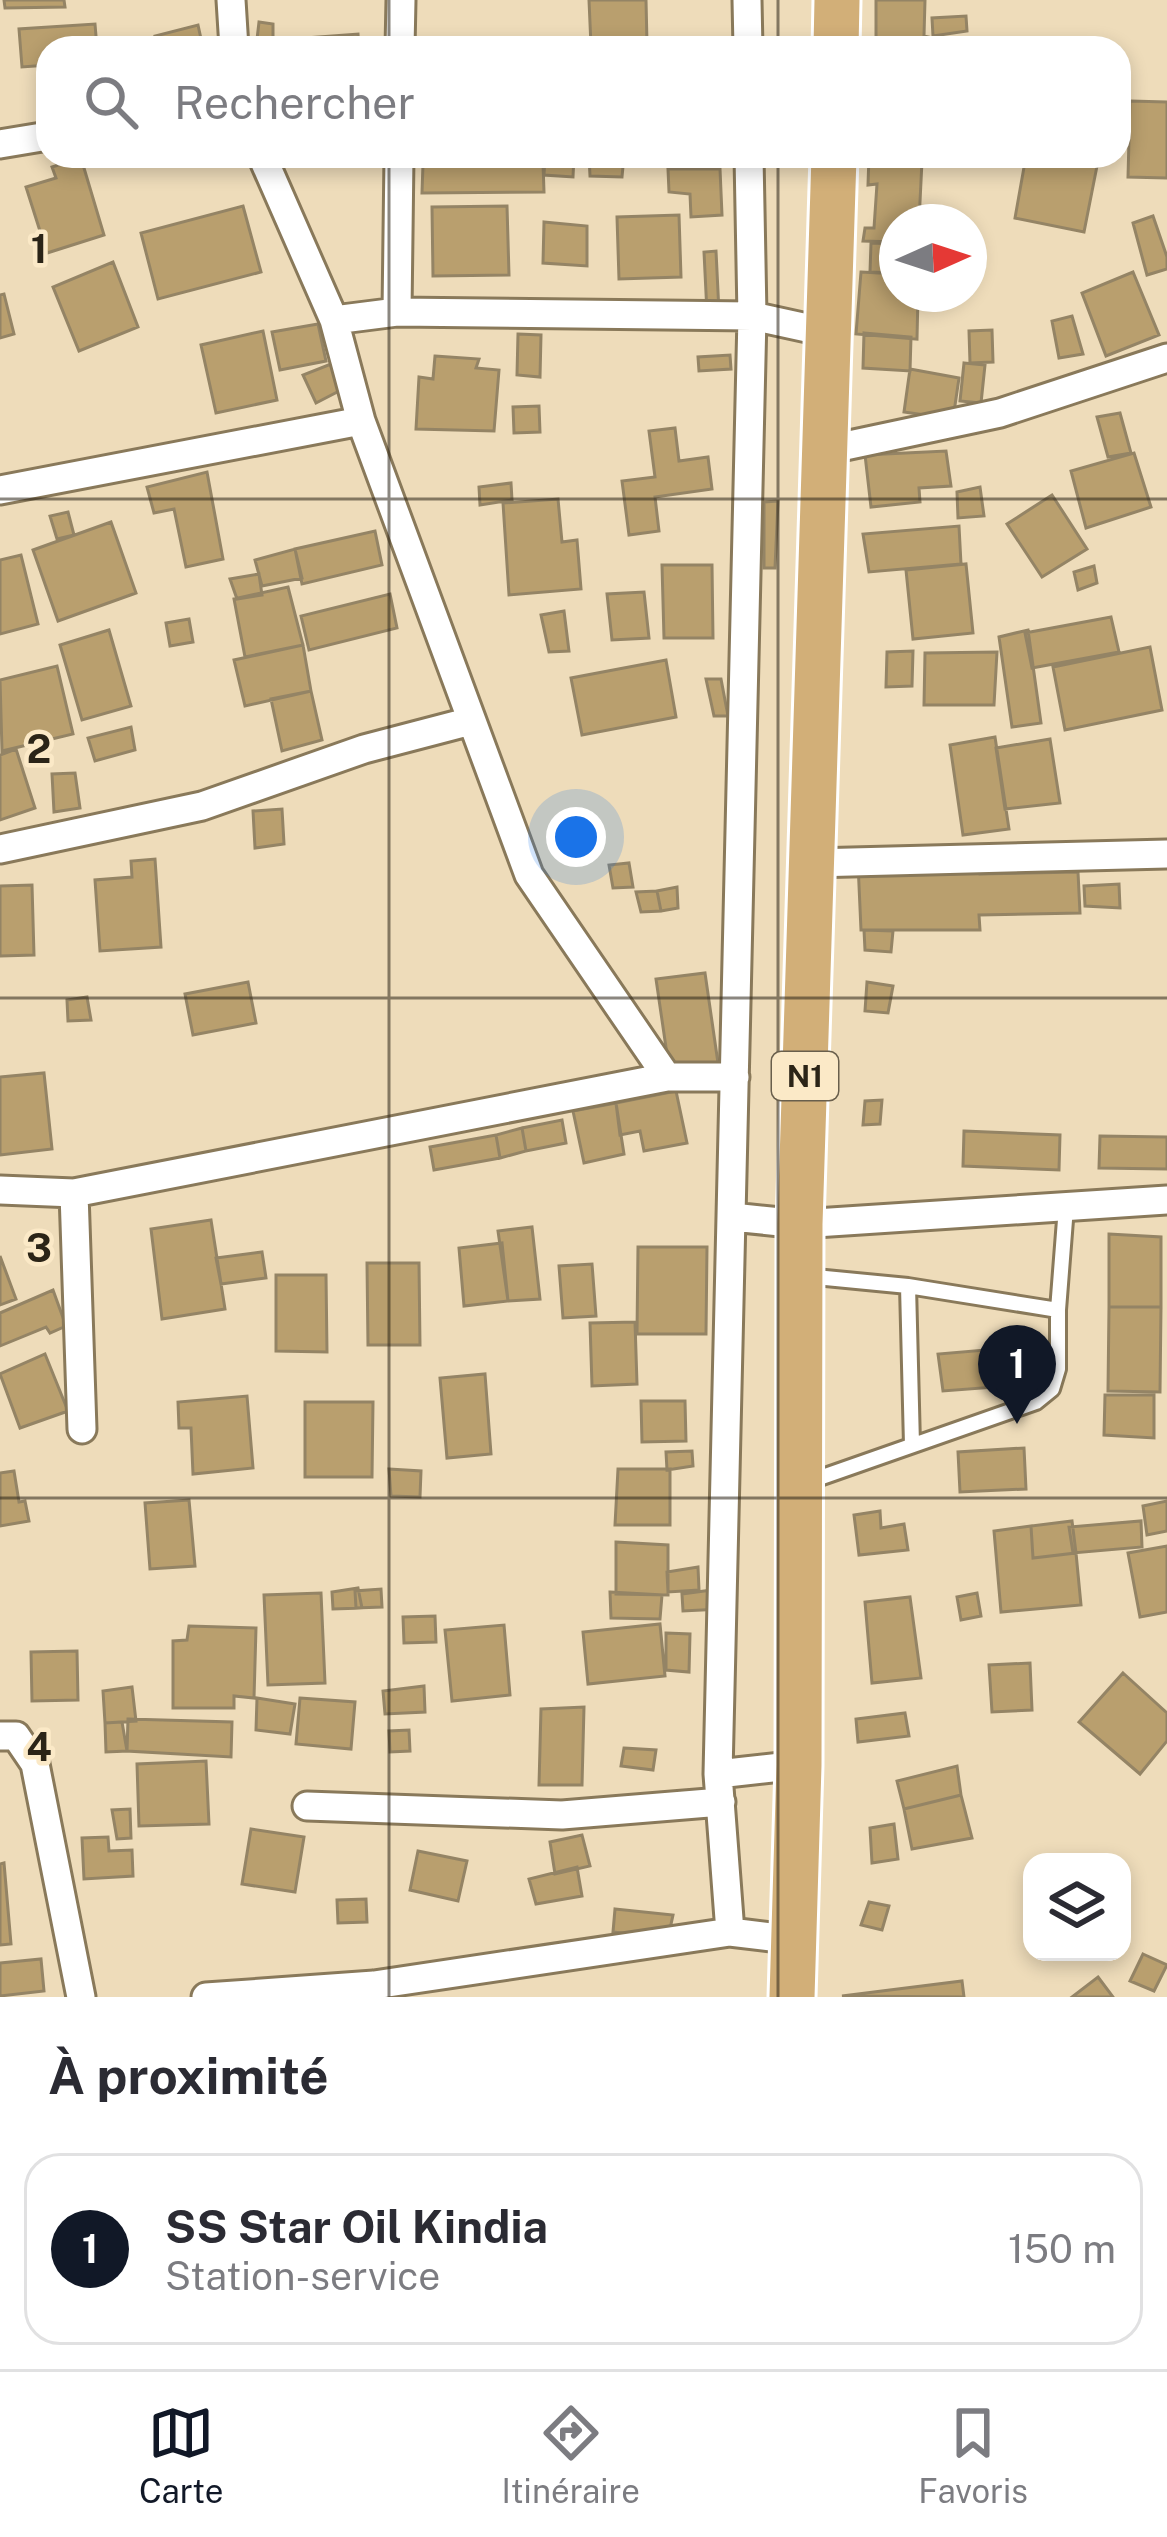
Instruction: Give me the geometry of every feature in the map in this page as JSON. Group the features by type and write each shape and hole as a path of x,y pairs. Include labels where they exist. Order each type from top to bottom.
{"highway":[{"path":"836,36 837,0"},
{"name":"N1","path":"792,1997 799,1765 800,1224 834,168"}],"street":[{"path":"232,0 234,36"},
{"path":"400,36 401,0"},
{"path":"747,0 748,36"},
{"path":"0,144 36,138"},
{"path":"267,168 334,320 361,421 529,875 667,1077"},
{"path":"397,312 399,168"},
{"path":"730,1932 719,1788 752,316 749,168"},
{"path":"334,320 397,312 752,316 830,333"},
{"path":"826,450 1000,413 1167,358"},
{"path":"0,490 361,421"},
{"path":"0,849 202,806 364,749 472,721"},
{"path":"812,862 1167,854"},
{"path":"0,1190 74,1193 667,1077 735,1077"},
{"path":"74,1193 82,1429"},
{"path":"732,1217 800,1224 1167,1200"},
{"path":"0,1736 16,1736 35,1764 81,1997"},
{"path":"307,1806 562,1815 719,1788 799,1765"},
{"path":"206,1997 375,1991 730,1932 795,1940"}],"lane":[{"path":"799,1484 1036,1402 1052,1389 1058,1369 1066,1207"},
{"path":"800,1276 908,1286 1058,1310"},
{"path":"908,1286 912,1445"}],"building":[{"path":"4,0 64,0 65,7 5,8"},
{"path":"589,0 646,0 647,36 591,36"},
{"path":"876,0 925,0 924,36 876,36"},
{"path":"966,16 967,31 933,36 932,18"},
{"path":"259,22 273,24 273,36 257,36"},
{"path":"95,24 96,36 36,36 36,66 22,67 19,29"},
{"path":"198,25 200,36 155,36"},
{"path":"1131,101 1167,102 1167,178 1128,177"},
{"path":"52,168 84,168 104,235 47,253 26,187 56,178"},
{"path":"423,168 543,168 544,192 422,193"},
{"path":"544,168 573,168 573,177 544,175"},
{"path":"590,168 623,168 622,177 590,176"},
{"path":"869,168 922,168 920,204 879,204 879,241 863,241 865,228 874,228 877,184 868,185"},
{"path":"1024,168 1097,168 1084,232 1015,218"},
{"path":"668,169 720,169 722,215 691,217 690,194 669,192"},
{"path":"243,206 261,272 158,299 141,233"},
{"path":"507,206 509,275 433,276 432,207"},
{"path":"679,215 681,277 619,279 617,217"},
{"path":"1153,216 1167,269 1147,275 1133,223"},
{"path":"544,222 587,226 587,266 543,263"},
{"path":"871,243 879,243 879,272 870,272"},
{"path":"716,251 719,312 707,313 704,252"},
{"path":"113,262 138,327 79,351 53,287"},
{"path":"861,272 879,273 879,312 918,312 917,339 856,334"},
{"path":"1133,272 1159,335 1106,356 1082,293"},
{"path":"4,294 14,334 0,338 0,295"},
{"path":"1072,316 1083,354 1059,358 1052,321"},
{"path":"318,324 326,361 280,370 272,332"},
{"path":"992,330 993,362 970,363 969,331"},
{"path":"263,331 277,400 216,413 201,345"},
{"path":"864,333 911,337 910,371 863,368"},
{"path":"518,334 541,335 540,377 517,375"},
{"path":"730,355 731,369 699,371 698,357"},
{"path":"435,356 479,359 476,368 499,370 494,431 416,429 419,377 433,379"},
{"path":"964,363 985,365 981,403 960,401"},
{"path":"331,364 341,390 316,403 303,375"},
{"path":"910,369 959,378 953,419 904,412"},
{"path":"539,406 540,432 514,433 513,407"},
{"path":"1120,413 1131,453 1108,457 1097,417"},
{"path":"675,428 679,461 708,457 712,489 655,497 659,531 629,535 622,481 655,477 649,431"},
{"path":"946,451 951,486 919,488 920,502 871,507 865,455"},
{"path":"1134,453 1151,507 1086,528 1071,471"},
{"path":"207,472 223,559 186,567 174,509 154,513 147,487"},
{"path":"511,483 512,500 480,505 479,487"},
{"path":"980,487 984,516 958,518 957,492"},
{"path":"1052,495 1087,549 1042,577 1007,524"},
{"path":"558,499 562,542 577,540 581,589 509,595 503,503"},
{"path":"778,501 775,568 764,568 764,502"},
{"path":"68,512 74,535 57,539 50,516"},
{"path":"111,522 136,593 58,621 33,550"},
{"path":"959,526 961,564 869,572 863,534"},
{"path":"375,531 382,565 302,584 295,549"},
{"path":"295,549 302,578 262,586 255,560"},
{"path":"21,555 38,624 0,634 0,560"},
{"path":"966,564 973,633 913,639 906,570"},
{"path":"662,565 712,565 713,638 664,638"},
{"path":"1094,566 1097,583 1078,590 1074,572"},
{"path":"259,574 262,595 237,599 230,579"},
{"path":"288,587 303,645 245,657 234,599"},
{"path":"644,592 649,638 612,640 607,594"},
{"path":"390,594 397,628 309,650 301,616"},
{"path":"564,611 569,651 549,652 541,615"},
{"path":"1111,617 1119,652 1032,668 1025,633"},
{"path":"189,619 193,642 170,646 166,623"},
{"path":"109,630 131,706 82,720 60,645"},
{"path":"1028,630 1041,723 1012,727 999,637"},
{"path":"303,645 311,691 245,706 234,660"},
{"path":"1150,647 1162,710 1065,730 1053,667"},
{"path":"913,651 912,686 886,687 887,652"},
{"path":"997,652 994,705 924,705 925,653"},
{"path":"666,660 676,717 582,735 571,678"},
{"path":"57,666 73,734 2,751 0,680"},
{"path":"706,679 721,679 728,716 714,716"},
{"path":"311,691 322,740 282,751 271,699"},
{"path":"131,727 135,750 95,761 88,738"},
{"path":"995,737 1009,829 963,835 950,745"},
{"path":"1050,739 1060,803 1005,809 996,748"},
{"path":"16,749 35,808 0,820 0,755"},
{"path":"75,773 80,808 54,812 52,774"},
{"path":"282,809 284,844 255,848 253,811"},
{"path":"155,859 161,947 100,951 95,880 132,877 131,861"},
{"path":"629,863 633,887 613,888 609,865"},
{"path":"858,863 979,863 980,874 1078,872 1080,913 979,915 980,930 861,930"},
{"path":"1119,884 1120,908 1085,906 1084,886"},
{"path":"32,885 34,955 0,956 0,886"},
{"path":"677,887 678,908 661,911 657,891"},
{"path":"657,891 661,911 641,912 636,892"},
{"path":"864,930 893,931 891,952 865,950"},
{"path":"705,973 718,1063 669,1068 656,979"},
{"path":"248,982 256,1023 193,1035 185,994"},
{"path":"867,982 893,986 888,1013 865,1011"},
{"path":"87,997 91,1020 68,1021 67,1000"},
{"path":"44,1073 52,1149 0,1155 0,1077"},
{"path":"676,1091 687,1143 644,1151 640,1131 620,1135 616,1103"},
{"path":"882,1100 880,1124 863,1125 865,1101"},
{"path":"616,1103 624,1154 584,1163 573,1111"},
{"path":"562,1120 566,1143 526,1151 522,1128"},
{"path":"522,1128 526,1151 500,1158 496,1135"},
{"path":"964,1131 1060,1135 1059,1170 963,1166"},
{"path":"496,1135 500,1158 434,1170 430,1147"},
{"path":"1100,1136 1167,1137 1167,1169 1099,1168"},
{"path":"211,1220 225,1309 162,1319 151,1229"},
{"path":"532,1227 540,1299 508,1301 498,1231"},
{"path":"1109,1234 1161,1237 1161,1307 1109,1307"},
{"path":"502,1243 508,1301 464,1306 459,1248"},
{"path":"638,1247 707,1247 706,1334 637,1334"},
{"path":"262,1252 266,1278 221,1284 216,1258"},
{"path":"0,1256 16,1299 0,1305"},
{"path":"367,1263 419,1263 420,1345 368,1345"},
{"path":"592,1264 596,1316 563,1318 559,1266"},
{"path":"276,1275 326,1275 327,1352 276,1351"},
{"path":"53,1290 66,1326 50,1333 46,1327 0,1346 0,1313"},
{"path":"1109,1307 1161,1307 1160,1392 1108,1391"},
{"path":"635,1322 637,1384 592,1386 590,1323"},
{"path":"1033,1346 1035,1384 943,1391 938,1354"},
{"path":"45,1354 68,1411 20,1428 0,1374"},
{"path":"485,1374 491,1454 447,1458 440,1378"},
{"path":"1105,1395 1154,1395 1154,1438 1104,1435"},
{"path":"247,1396 253,1468 193,1474 191,1428 179,1428 178,1402"},
{"path":"641,1401 685,1401 686,1441 642,1442"},
{"path":"305,1402 373,1402 372,1477 305,1477"},
{"path":"1024,1448 1026,1489 960,1492 958,1452"},
{"path":"692,1451 693,1466 667,1470 666,1452"},
{"path":"389,1469 421,1471 420,1497 391,1496"},
{"path":"618,1469 670,1469 670,1525 615,1525"},
{"path":"14,1471 19,1502 25,1501 29,1521 0,1526 0,1473"},
{"path":"189,1500 195,1566 150,1569 145,1503"},
{"path":"1167,1501 1167,1531 1147,1535 1143,1506"},
{"path":"880,1511 881,1528 904,1524 908,1550 859,1555 854,1515"},
{"path":"1072,1521 1076,1553 1033,1558 1031,1526"},
{"path":"1141,1521 1142,1547 1073,1553 1069,1527"},
{"path":"1031,1526 1033,1558 1076,1553 1081,1605 1001,1612 994,1531"},
{"path":"616,1542 668,1545 668,1595 616,1594"},
{"path":"1167,1546 1167,1612 1140,1617 1128,1553"},
{"path":"698,1567 699,1590 668,1592 667,1572"},
{"path":"358,1588 362,1608 333,1609 332,1592"},
{"path":"381,1589 382,1607 356,1608 355,1591"},
{"path":"719,1589 721,1609 683,1611 682,1594"},
{"path":"610,1592 662,1595 660,1619 611,1618"},
{"path":"321,1593 325,1683 268,1685 264,1595"},
{"path":"977,1593 981,1616 961,1620 957,1597"},
{"path":"910,1597 921,1678 872,1683 865,1602"},
{"path":"435,1616 436,1642 404,1643 403,1617"},
{"path":"660,1624 665,1676 588,1684 583,1632"},
{"path":"504,1625 510,1695 452,1701 445,1630"},
{"path":"189,1626 256,1628 254,1698 234,1696 234,1708 173,1708 173,1641 187,1640"},
{"path":"666,1633 690,1634 689,1672 666,1670"},
{"path":"77,1651 78,1700 32,1701 31,1652"},
{"path":"1030,1663 1032,1710 992,1712 989,1665"},
{"path":"1123,1673 1167,1713 1167,1741 1140,1774 1079,1722"},
{"path":"424,1686 425,1712 385,1714 383,1691"},
{"path":"132,1687 136,1721 105,1723 103,1691"},
{"path":"257,1698 295,1704 290,1734 256,1730"},
{"path":"300,1698 355,1702 351,1749 296,1744"},
{"path":"584,1707 582,1785 539,1785 541,1709"},
{"path":"905,1713 909,1736 858,1742 856,1719"},
{"path":"128,1719 232,1722 231,1757 127,1751"},
{"path":"122,1722 127,1751 106,1752 105,1723"},
{"path":"409,1730 410,1751 390,1752 389,1731"},
{"path":"624,1748 656,1750 653,1770 621,1766"},
{"path":"206,1761 209,1824 139,1826 137,1764"},
{"path":"957,1766 961,1795 904,1809 897,1781"},
{"path":"961,1795 972,1838 912,1849 904,1809"},
{"path":"130,1809 131,1838 117,1839 112,1810"},
{"path":"894,1824 898,1859 872,1863 870,1828"},
{"path":"251,1829 304,1837 295,1892 242,1884"},
{"path":"582,1835 590,1866 555,1874 550,1842"},
{"path":"108,1837 109,1851 132,1850 133,1876 84,1879 82,1838"},
{"path":"418,1851 467,1861 458,1901 410,1890"},
{"path":"4,1863 11,1944 0,1945 0,1864"},
{"path":"577,1867 582,1896 536,1904 529,1879"},
{"path":"366,1899 367,1922 338,1923 337,1900"},
{"path":"869,1902 889,1906 882,1930 861,1925"},
{"path":"615,1909 673,1915 668,1938 613,1932"},
{"path":"1143,1954 1167,1965 1154,1991 1130,1981"},
{"path":"1143,1954 1167,1965 1154,1991 1130,1981"},
{"path":"41,1959 44,1991 0,1996 0,1963"},
{"path":"1098,1977 1113,1997 1072,1997"},
{"path":"962,1981 964,1997 842,1996"}],"place":[{"name":"SS Star Oil Kindia","path":"1017,1424"}]}
